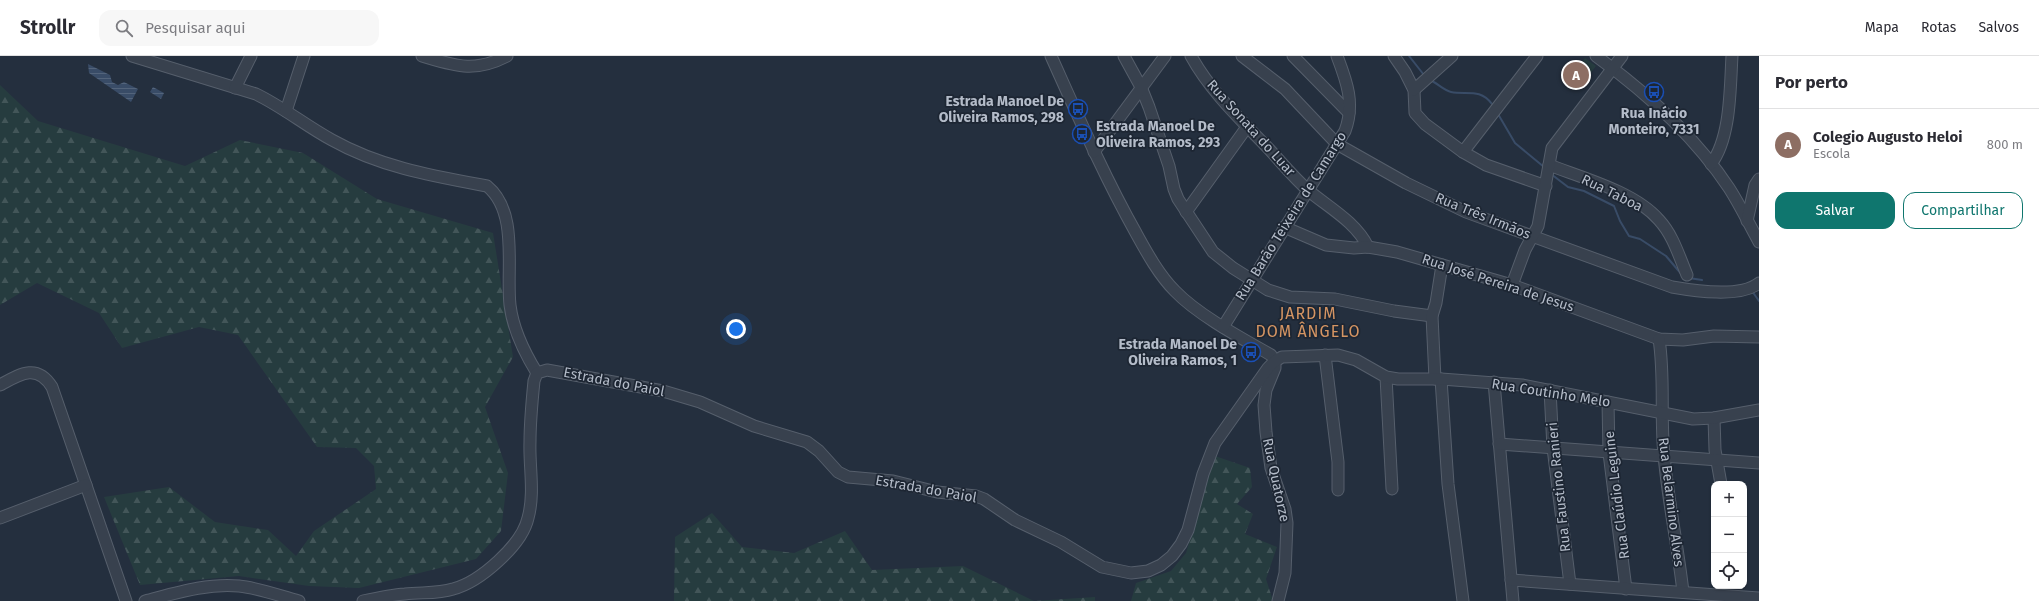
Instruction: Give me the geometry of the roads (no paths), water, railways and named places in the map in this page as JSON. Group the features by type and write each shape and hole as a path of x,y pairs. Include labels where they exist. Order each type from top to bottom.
{"street":[{"path":"132,56 256,94 286,110 333,141 378,162 401,169 487,186 495,193 504,210 507,227 512,317 521,346 536,377 530,442 531,504 528,519 514,543 487,571 473,580 454,589 441,592 406,594 363,601"},
{"path":"235,88 251,56"},
{"path":"286,110 304,56"},
{"path":"422,56 464,67 479,67 491,64 507,56"},
{"path":"1051,56 1094,152 1128,219 1167,283 1185,300 1223,327 1270,355 1275,361"},
{"path":"1124,56 1141,87 1169,166 1174,189 1186,212 1213,252 1252,280 1280,295 1335,299 1394,311 1432,316"},
{"path":"1094,152 1165,56"},
{"name":"Rua Três Irmãos","path":"1242,56 1285,89 1337,144 1406,183 1466,212 1672,287 1704,291 1742,291 1757,284"},
{"path":"1293,56 1349,113"},
{"name":"Rua Barão Teixeira de Camargo","path":"1223,327 1345,131 1351,102 1338,56"},
{"path":"1394,56 1405,72 1414,90 1415,112 1418,118 1463,152 1486,165 1546,185"},
{"path":"1463,152 1537,56"},
{"path":"1596,56 1642,91 1675,122 1711,164 1729,189 1759,242"},
{"path":"1512,284 1531,236 1538,226 1552,148 1622,56"},
{"path":"1711,164 1718,155 1725,128 1732,56"},
{"name":"Rua Sonata do Luar","path":"1194,57 1213,89 1247,127 1308,190 1360,234 1368,247"},
{"path":"1414,90 1446,59"},
{"path":"1186,212 1247,127"},
{"name":"Rua Taboa","path":"1549,166 1607,187 1649,211 1664,226 1687,275"},
{"path":"1747,220 1755,185 1759,179"},
{"name":"Rua José Pereira de Jesus","path":"1284,227 1326,245 1354,248 1368,247 1419,257 1442,265 1512,284 1659,339 1683,340 1714,336 1759,337"},
{"path":"1442,265 1436,303 1432,316 1448,484 1463,601"},
{"name":"Rua Belarmino Alves","path":"1659,339 1663,368 1661,413 1664,456 1683,592"},
{"path":"1325,355 1338,462 1338,490"},
{"name":"Rua Coutinho Melo","path":"1275,361 1287,356 1338,355 1356,360 1386,377 1398,379 1438,379 1494,382 1550,390 1693,419 1714,418 1759,410"},
{"name":"Estrada do Paiol","path":"536,377 547,370 559,371 663,391 700,402 754,426 807,442 820,451 838,472 848,477 893,481 937,492 967,494 984,499 1015,520 1061,542 1102,567 1131,573 1148,571 1161,565 1172,556 1181,544 1188,530 1203,474 1215,443 1275,361"},
{"name":"Rua Quatorze","path":"1275,361 1275,368 1266,390 1265,416 1271,468 1285,509 1287,523 1285,573 1278,601"},
{"path":"0,385 28,372 36,372 47,380 52,387 126,601"},
{"path":"1386,377 1392,489"},
{"path":"1494,382 1498,444 1513,601"},
{"name":"Rua Faustino Ranieri","path":"1550,390 1553,448 1570,584"},
{"name":"Rua Claúdio Leguine","path":"1608,402 1609,453 1617,521 1625,565 1626,589"},
{"path":"1714,418 1717,460 1720,481"},
{"path":"1498,444 1759,463"},
{"path":"0,518 86,485"},
{"path":"1511,580 1683,592 1737,591 1759,598"},
{"path":"145,601 185,596 204,587 241,586 300,601"}],"water":[{"path":"88,64 110,75 112,82 118,85 124,82 138,89 131,102 89,73"},
{"path":"153,87 164,93 161,99 150,92"}],"waterway":[{"path":"1409,56 1424,75"},
{"path":"1432,81 1449,91 1478,94 1483,96 1492,104"},
{"path":"1498,114 1515,143 1544,167"},
{"path":"1551,174 1568,187 1584,191 1614,206 1620,221 1629,236 1640,239 1666,256 1683,276"},
{"path":"1689,278 1702,280"},
{"path":"1752,291 1759,301"}],"place":[{"name":"Colegio Augusto Heloi","path":"1576,75"},
{"name":"Rua Inácio Monteiro, 7331","path":"1654,92"},
{"name":"Estrada Manoel De Oliveira Ramos, 298","path":"1078,109"},
{"name":"Estrada Manoel De Oliveira Ramos, 293","path":"1082,134"},
{"name":"Estrada Manoel De Oliveira Ramos, 1","path":"1251,352"}],"district":[{"name":"JARDIM DOM ÂNGELO","path":"1308,322"}]}
